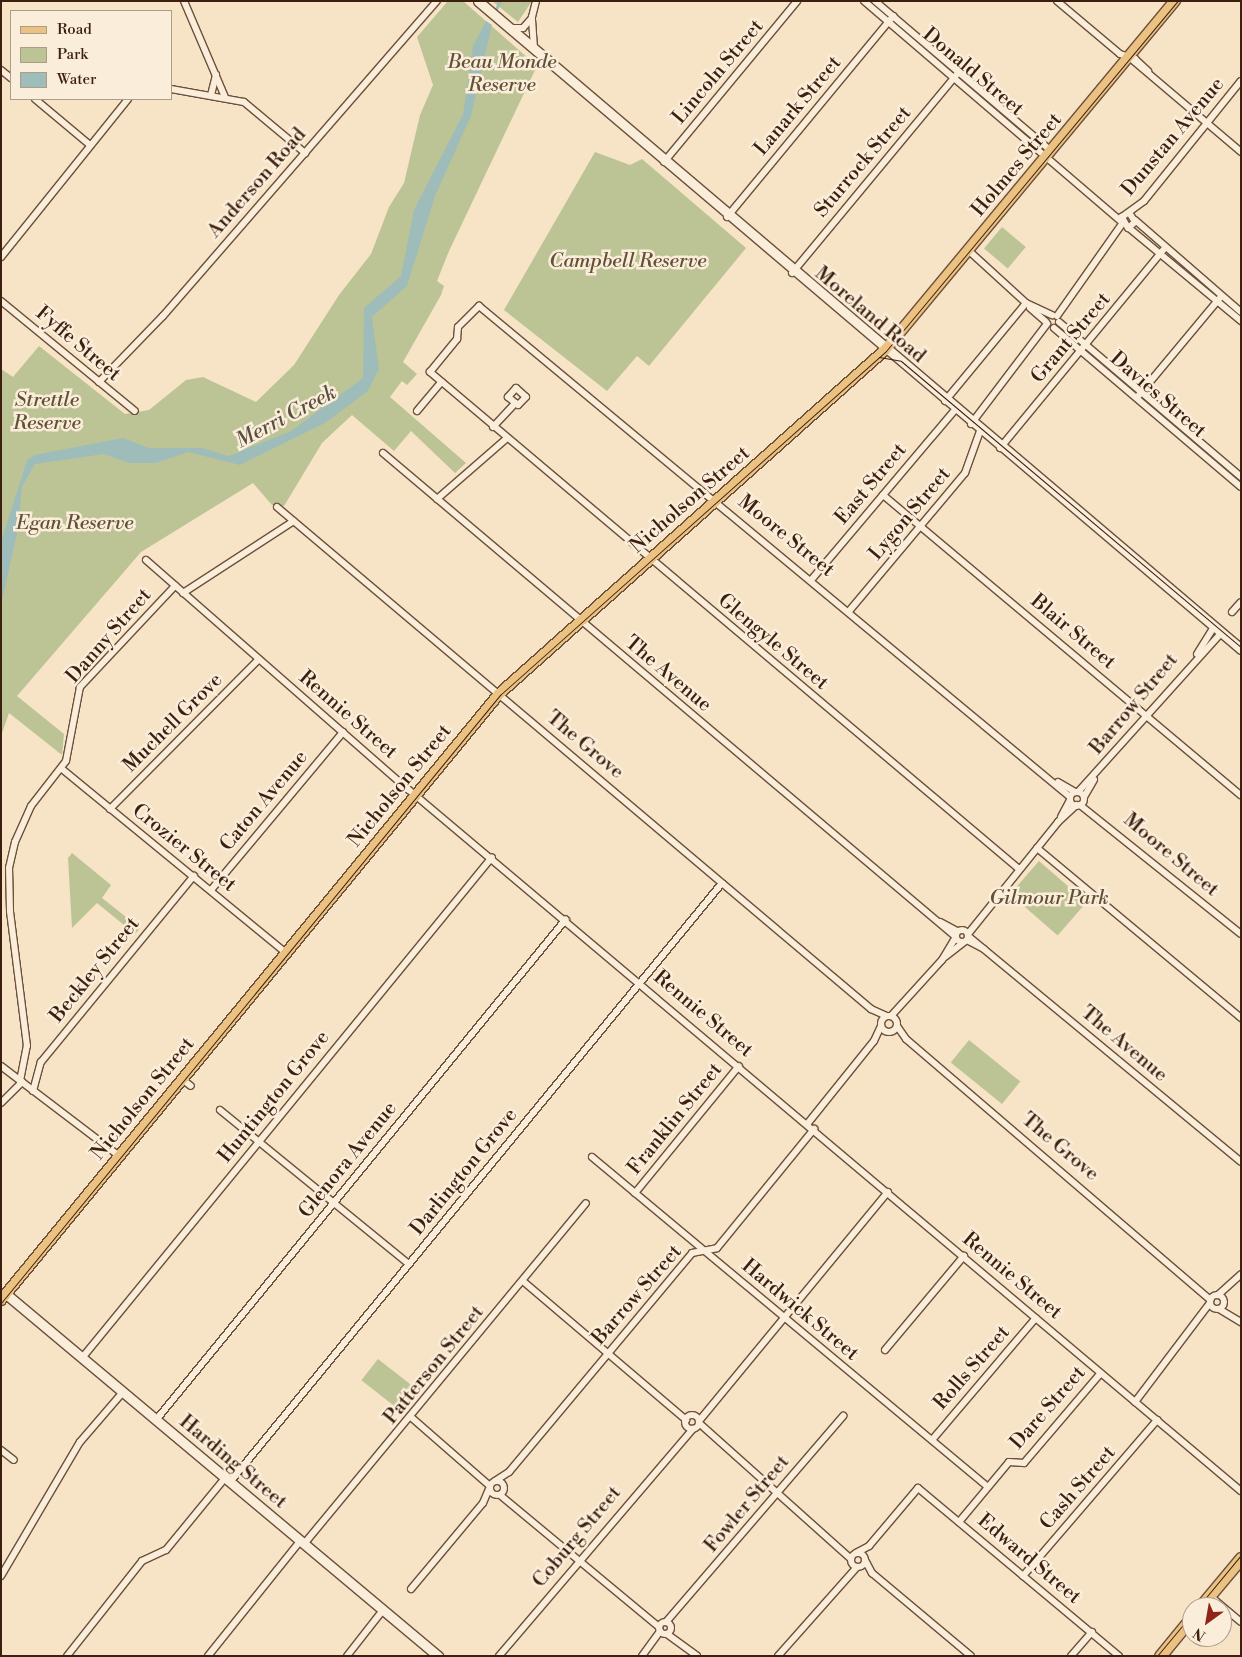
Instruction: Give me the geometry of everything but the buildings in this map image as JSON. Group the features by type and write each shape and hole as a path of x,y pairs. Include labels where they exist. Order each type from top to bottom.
{"highway":[{"path":"1210,1596 1241,1558"},
{"path":"1160,1656 1182,1629"}],"main road":[{"name":"Holmes Street","path":"885,350 1175,1"},
{"name":"Moreland Road","path":"479,2 792,273 1241,649"},
{"name":"Nicholson Street","path":"3,1297 499,694 885,350"},
{"name":"Harding Street","path":"3,1297 82,1358 438,1656"}],"street":[{"path":"184,1 225,98"},
{"name":"Anderson Road","path":"99,382 305,153 437,1"},
{"path":"534,48 532,18 536,1"},
{"name":"Lincoln Street","path":"664,163 798,1"},
{"name":"Donald Street","path":"864,1 956,75"},
{"name":"Donald Street","path":"875,1 1129,228"},
{"path":"1057,1 1128,57 1241,152"},
{"name":"Lanark Street","path":"727,217 893,16"},
{"path":"509,27 523,28 532,18"},
{"path":"211,95 216,74"},
{"name":"Sturrock Street","path":"792,273 956,75"},
{"name":"Dunstan Avenue","path":"1056,318 1129,214 1241,81"},
{"path":"172,89 211,95 247,104 305,153"},
{"path":"36,100 90,145"},
{"path":"1,257 14,238 127,100"},
{"name":"Donald Street","path":"1107,207 1129,214"},
{"path":"1129,214 1163,251"},
{"path":"1135,220 1129,228 1163,251 1219,299 1241,321"},
{"path":"1,247 14,238"},
{"name":"Davies Street","path":"968,250 1081,351 1241,477"},
{"name":"Grant Street","path":"1000,448 1163,251"},
{"path":"1219,299 1241,312"},
{"path":"1139,395 1219,299"},
{"name":"Fyffe Street","path":"1,301 135,411"},
{"path":"945,401 1026,303"},
{"name":"Davies Street","path":"1026,303 1056,318 1221,471 1241,487"},
{"name":"Moore Street","path":"442,382 430,372 479,306 1074,795"},
{"path":"971,424 1049,324 1056,318"},
{"path":"1049,324 1056,318"},
{"path":"417,411 442,382"},
{"name":"Glengyle Street","path":"442,382 506,439 1019,869"},
{"path":"493,428 515,402"},
{"name":"East Street","path":"812,579 955,410"},
{"name":"Lygon Street","path":"850,610 965,473 980,431"},
{"path":"437,499 506,439"},
{"name":"The Avenue","path":"383,453 934,919 987,950 1241,1162"},
{"path":"1221,471 1226,464"},
{"name":"Blair Street","path":"883,495 1241,796"},
{"name":"The Grove","path":"277,507 871,1009 893,1020 906,1039 1192,1281 1218,1309"},
{"path":"183,593 294,521"},
{"name":"Rennie Street","path":"146,560 342,732 814,1128 1241,1492"},
{"name":"Danny Street","path":"62,769 80,687 175,586"},
{"path":"1232,612 1241,602"},
{"name":"Barrow Street","path":"893,1020 1058,822 1074,795 1098,772 1217,630"},
{"name":"Muchell Grove","path":"110,809 259,659"},
{"name":"Caton Avenue","path":"211,890 342,732"},
{"path":"1,1103 21,1081 27,1046 10,917 9,863 27,812 62,769"},
{"name":"Crozier Street","path":"62,769 285,952"},
{"name":"Barrow Street","path":"1058,822 1081,802 1098,772"},
{"path":"1074,795 1081,802"},
{"path":"1074,795 1081,802"},
{"name":"Moore Street","path":"1081,802 1241,934"},
{"path":"1037,848 1241,1018"},
{"name":"Huntington Grove","path":"82,1358 492,857"},
{"name":"Beckley Street","path":"33,1091 42,1062 194,876"},
{"name":"Darlington Grove","path":"68,1656 142,1560 166,1550 228,1480 409,1264 722,883"},
{"name":"Glenora Avenue","path":"156,1420 566,919"},
{"name":"The Grove","path":"871,1009 881,1024 890,1032 906,1039"},
{"path":"808,1124 874,1041 881,1024 893,1020"},
{"path":"874,1041 890,1032 893,1020"},
{"path":"1,1066 119,1156"},
{"name":"Franklin Street","path":"635,1193 739,1066"},
{"path":"182,1079 191,1086"},
{"path":"220,1110 409,1264"},
{"name":"Barrow Street","path":"492,1484 509,1472 692,1253 702,1249 717,1248 814,1128"},
{"name":"Hardwick Street","path":"592,1157 988,1487"},
{"path":"699,1422 704,1411 888,1192"},
{"name":"Patterson Street","path":"208,1656 302,1542 412,1418 524,1282 586,1203"},
{"path":"885,1350 964,1256"},
{"path":"1135,1402 1200,1321 1210,1302 1238,1276"},
{"path":"1200,1321 1218,1309 1224,1302 1238,1276"},
{"name":"The Grove","path":"1192,1281 1217,1295 1224,1302"},
{"path":"524,1282 679,1410 693,1429 711,1438"},
{"path":"1224,1302 1241,1322"},
{"path":"1218,1309 1241,1322"},
{"name":"Rolls Street","path":"932,1440 1036,1318"},
{"name":"Dare Street","path":"959,1522 1010,1461 1024,1463 1101,1373"},
{"path":"1,1576 80,1442 123,1392"},
{"path":"679,1410 693,1415 711,1438 853,1557 857,1567 872,1572"},
{"path":"686,1421 693,1415 704,1411"},
{"name":"Fowler Street","path":"642,1656 843,1416"},
{"path":"412,1418 697,1656"},
{"name":"Cash Street","path":"1023,1576 1157,1420"},
{"name":"Coburg Street","path":"681,1439 686,1421"},
{"name":"Coburg Street","path":"499,1656 580,1557 681,1439 699,1422"},
{"path":"1,1450 14,1460"},
{"name":"Barrow Street","path":"501,1492 509,1472"},
{"path":"492,1484 501,1492"},
{"path":"484,1503 492,1484"},
{"name":"Edward Street","path":"869,1546 918,1488 1120,1656"},
{"path":"411,1589 484,1503 501,1492"},
{"path":"845,1576 853,1557 869,1546"},
{"path":"778,1656 845,1576 865,1559 869,1546"},
{"path":"853,1557 865,1559"},
{"path":"865,1559 872,1572 971,1656"},
{"path":"1210,1596 1241,1622"},
{"path":"347,1656 383,1610"},
{"path":"1071,1656 1092,1632"}],"green space":[{"path":"448,1 463,1 537,66 449,251 437,281 444,286 441,295 403,362 417,374 407,385 402,381 390,397 466,463 455,473 411,431 394,451 352,415 322,443 284,506 272,505 253,483 141,552 17,696 64,734 62,755 9,713 1,736 1,369 13,377 39,346 125,414 149,410 186,380 203,377 256,402 294,365 339,295 371,254 389,207 404,183 420,115 433,85 417,37"},
{"path":"492,1 532,1 518,22"},
{"name":"Campbell Reserve","path":"595,152 630,165 642,159 746,248 649,366 637,356 607,391 504,310"},
{"path":"1002,227 1026,247 1008,268 984,248"},
{"path":"72,853 111,885 102,898 140,928 135,934 97,903 72,928 68,858"},
{"name":"Gilmour Park","path":"1039,861 1087,902 1058,936 1010,894"},
{"path":"969,1040 1020,1082 1002,1104 951,1063"},
{"path":"378,1359 419,1391 402,1412 361,1380"}],"water":[{"path":"486,21 492,25 471,116 435,196 407,286 372,317 379,369 368,391 325,423 240,465 188,452 156,463 129,463 104,454 35,464 22,487 18,529 1,605 1,542 27,460 34,455 123,438 149,448 202,448 229,456 291,431 363,378 364,308 401,276 414,210 463,114 473,46"}],"waterway":[{"name":"Merri Creek","path":"495,11 500,1"}],"tram line":[{"path":"1,1303 500,695 886,351 1178,1"},
{"path":"879,357 901,361 1241,647"},
{"path":"1206,1597 1241,1555"},
{"path":"1157,1656 1182,1626"}],"park label":[{"name":"Beau Monde Reserve","path":"502,74"},
{"name":"Strettle Reserve","path":"47,412"},
{"name":"Egan Reserve","path":"75,523"}]}
